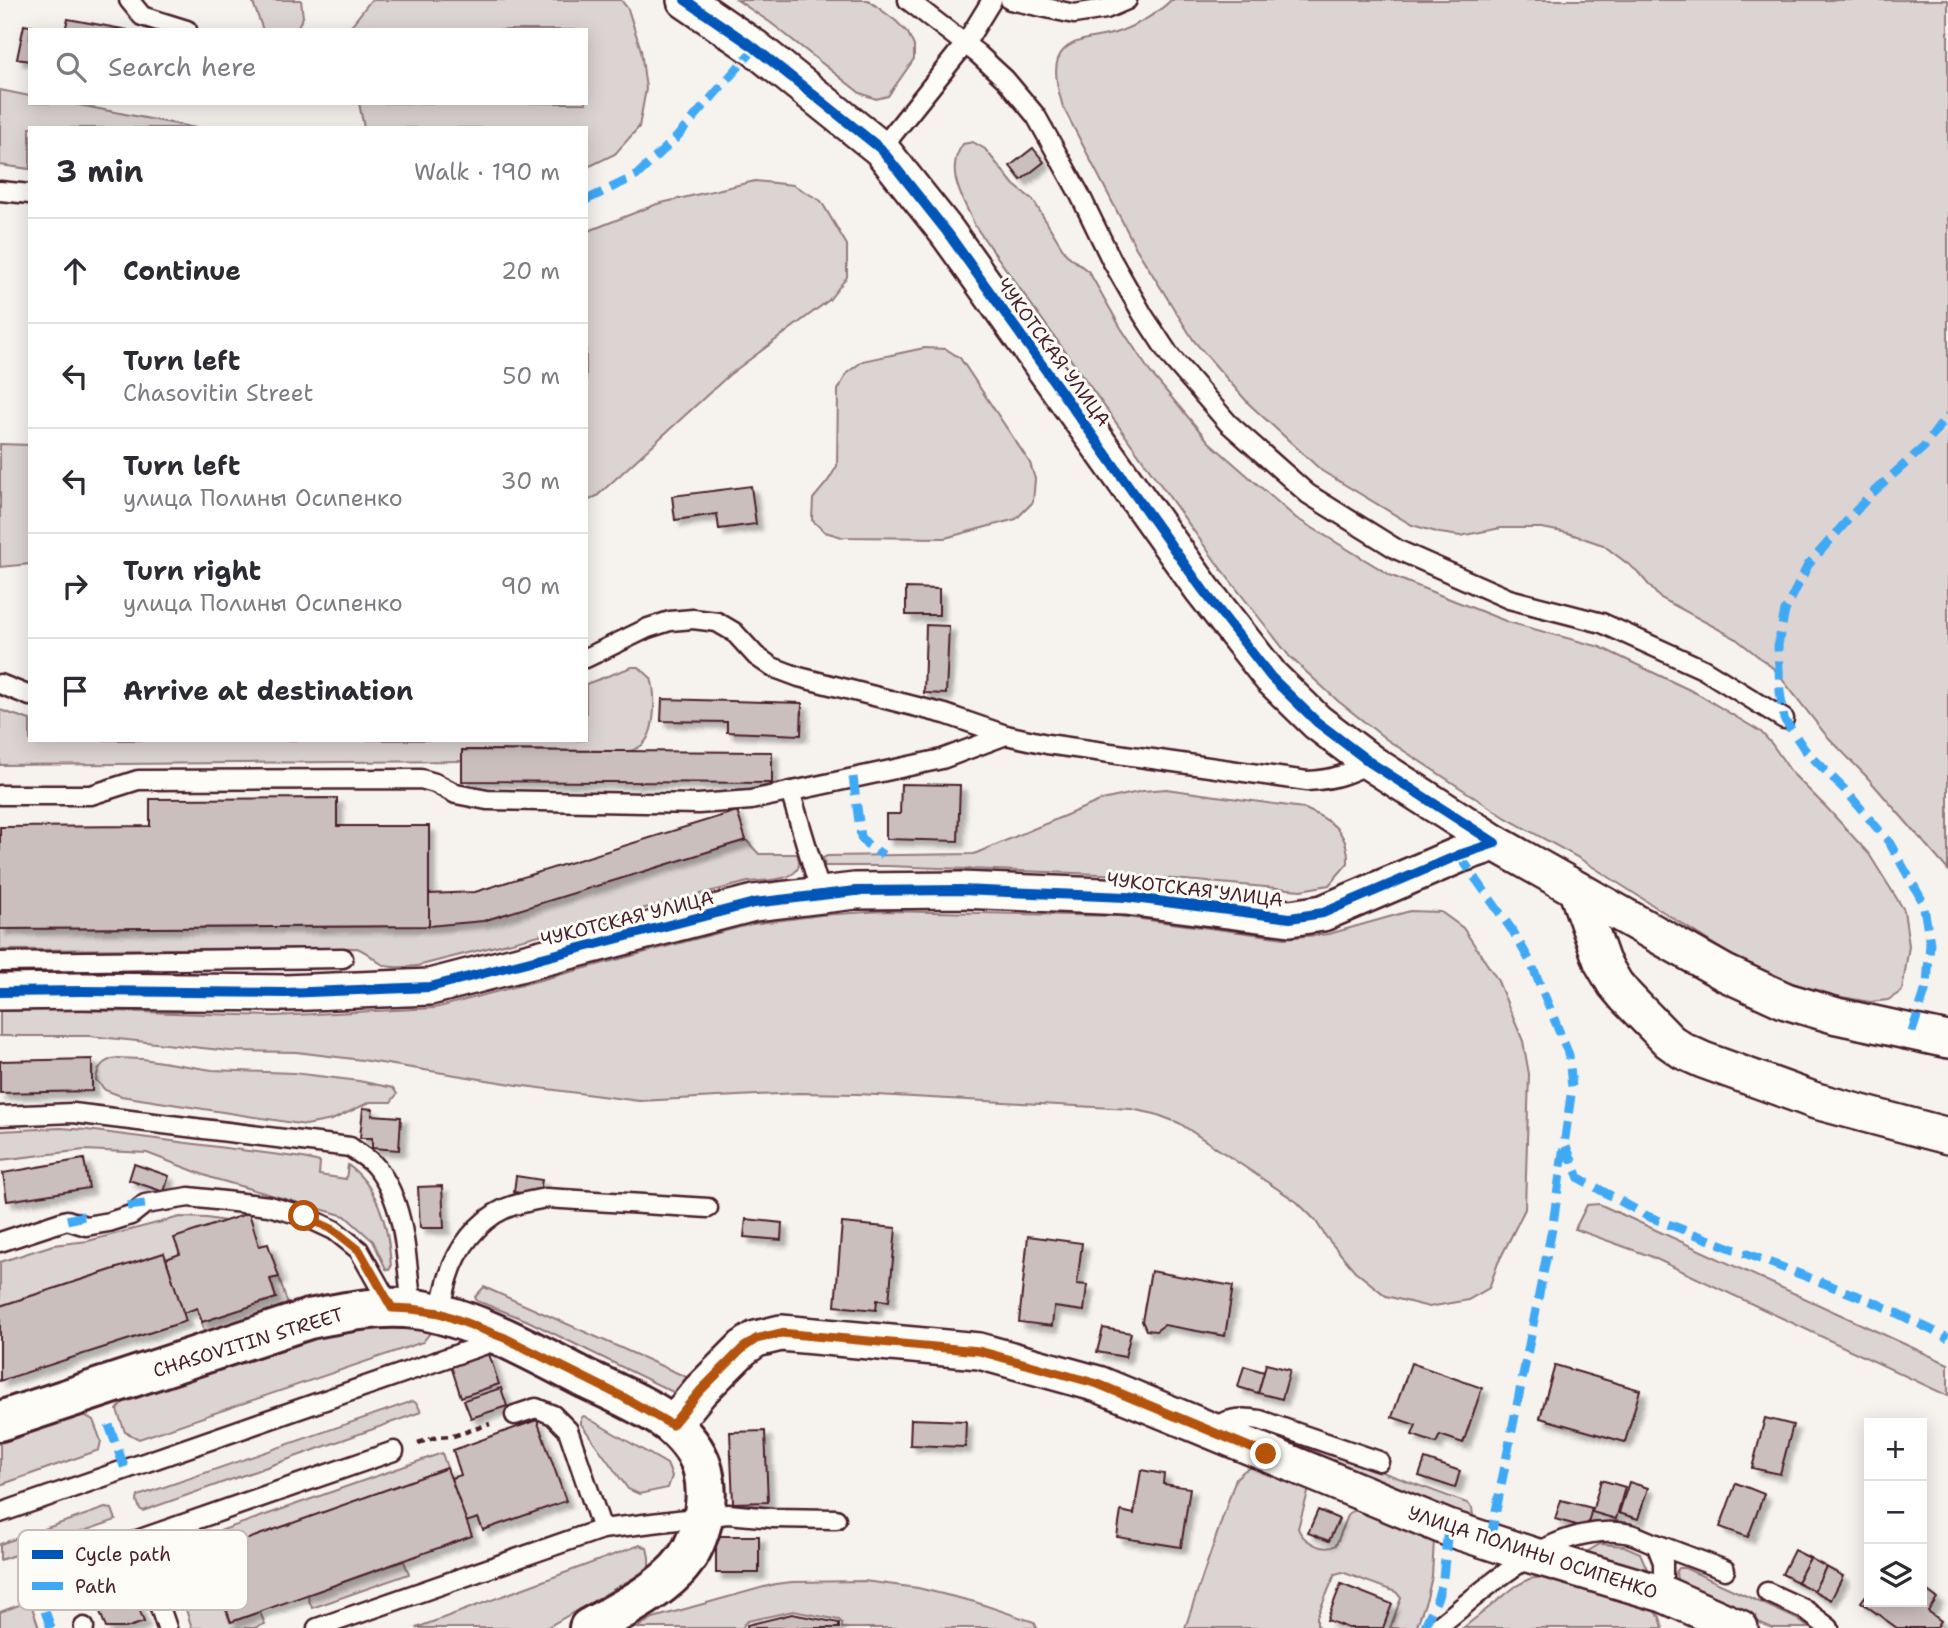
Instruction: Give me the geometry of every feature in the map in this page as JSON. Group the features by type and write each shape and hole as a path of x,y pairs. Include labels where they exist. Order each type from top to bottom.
{"street":[{"name":"ЧУКОТСКАЯ УЛИЦА","path":"685,0 755,48 881,149 947,232 1203,590 1271,677 1317,722 1371,763 1495,843"},
{"name":"ЧУКОТСКАЯ УЛИЦА","path":"0,992 285,993 430,987 754,903 880,890 961,890 1126,897 1290,918 1323,913 1459,855 1495,843"},
{"path":"1495,843 1725,973 1786,1001 1837,1016 1948,1040"},
{"path":"1576,889 1602,962 1615,984 1670,1041 1684,1051 1816,1101 1948,1136"},
{"name":"CHASOVITIN STREET","path":"0,1421 309,1319 353,1310 415,1310 505,1338 623,1397 672,1425 692,1447 703,1470 706,1495 703,1516 689,1556 651,1592 589,1628"},
{"name":"УЛИЦА ПОЛИНЫ ОСИПЕНКО","path":"672,1425 700,1391 743,1348 756,1339 781,1333 979,1351 1098,1384 1448,1528 1663,1594 1740,1628"}],"lane":[{"path":"129,0 142,16 181,28"},
{"path":"908,0 1005,79 1036,116 1080,195 1111,259 1170,356 1227,423 1308,494 1398,550 1509,599 1602,623 1703,669 1784,719"},
{"path":"881,149 965,44 992,0"},
{"path":"1010,0 1074,14 1106,9 1127,0"},
{"path":"0,191 28,194"},
{"path":"588,657 648,628 670,621 693,619 717,622 734,632 756,656 772,667 799,677 945,713 1006,735 1047,744 1307,781 1341,777 1371,763"},
{"path":"0,684 28,695"},
{"path":"0,795 91,795 138,780 421,779 456,794 487,800 698,804 751,800 942,759 1006,735"},
{"path":"790,792 821,894"},
{"path":"0,962 343,958"},
{"path":"0,1116 73,1114 350,1147 375,1165 391,1192 400,1218 415,1310"},
{"path":"0,1242 67,1220 86,1226 109,1222 131,1214 145,1204 189,1197 269,1206 304,1216 334,1230 359,1250 415,1310"},
{"path":"415,1310 449,1274 462,1247 478,1229 501,1210 520,1203 546,1198 708,1208"},
{"path":"0,1513 505,1338"},
{"path":"515,1415 537,1408 553,1415 568,1430 602,1529"},
{"path":"1210,1430 1229,1420 1260,1420 1379,1461"},
{"path":"166,1530 394,1451"},
{"path":"317,1628 602,1529 728,1514 836,1519"},
{"path":"1436,1628 1531,1555 1565,1539 1596,1532 1627,1533 1725,1570"},
{"path":"1656,1544 1663,1562 1663,1594"},
{"path":"1767,1592 1804,1609 1829,1628"},
{"path":"161,1610 167,1628"}],"path":[{"path":"394,1451 437,1437 453,1436 515,1415"}],"shaded area":[{"path":"252,0 301,0 303,17 297,28 262,28"},
{"path":"371,0 621,0 628,9 641,50 646,89 639,127 615,154 588,167 588,126 364,126 359,105 588,105 588,28 350,28"},
{"path":"737,0 868,0 908,33 914,46 914,59 888,96 876,99 860,93 771,23"},
{"path":"1171,0 1948,0 1948,870 1866,776 1826,735 1774,669 1735,638 1659,597 1637,571 1603,545 1568,533 1542,528 1501,528 1460,536 1412,525 1322,471 1249,404 1194,341 1136,248 1063,107 1058,89 1058,59 1068,46 1130,27"},
{"path":"0,90 28,96 28,105 79,105 186,126 28,126 28,169 0,165"},
{"path":"973,142 985,149 1014,185 1033,200 1066,254 1089,272 1150,372 1209,442 1296,518 1392,576 1508,622 1600,647 1696,693 1761,732 1792,773 1869,854 1904,910 1909,946 1902,991 1888,1000 1870,1002 1831,995 1783,980 1729,954 1579,858 1506,818 1386,739 1338,701 1290,657 1221,569 975,226 955,175 957,154 963,144"},
{"path":"755,181 793,185 821,201 847,245 847,277 829,300 729,375 597,496 588,501 588,231 657,204"},
{"path":"924,348 946,349 960,358 1030,463 1035,479 1033,502 1016,519 945,538 842,537 825,532 812,520 813,499 837,466 838,390 847,373 863,361"},
{"path":"0,444 28,445 28,564 0,567"},
{"path":"632,667 639,667 651,678 654,693 653,721 648,737 641,746 630,751 462,750 462,761 0,765 0,710 28,719 28,742 588,742 588,683"},
{"path":"1166,789 1303,808 1336,827 1345,842 1348,863 1329,885 1301,890 1127,875 825,866 823,858 974,854 1102,800"},
{"path":"746,840 759,854 797,854 797,870 784,878 748,882 417,966 386,966 357,948 0,950 0,929 429,926"},
{"path":"884,911 1118,916 1284,938 1329,934 1410,911 1441,912 1463,928 1497,979 1523,1041 1529,1074 1525,1209 1498,1263 1489,1288 1468,1300 1429,1307 1386,1296 1355,1271 1315,1220 1297,1202 1179,1123 1131,1109 799,1093 639,1101 296,1052 230,1051 90,1036 0,1036 0,1011 76,1010 274,1016 435,1008 752,924 821,915"},
{"path":"116,1058 143,1059 212,1070 294,1073 359,1081 393,1088 397,1094 391,1102 370,1102 332,1120 306,1125 121,1096 105,1090 96,1080 102,1065"},
{"path":"61,1128 303,1158 320,1162 319,1175 346,1179 348,1165 368,1185 381,1211 391,1267 386,1269 373,1241 345,1216 212,1178 147,1153 84,1150 0,1160 0,1131"},
{"path":"1599,1204 1948,1364 1948,1396 1650,1256 1575,1229 1587,1205"},
{"path":"180,1217 225,1221 175,1238 180,1254 166,1259 163,1253 0,1306 0,1262 53,1245 88,1241"},
{"path":"279,1277 288,1305 204,1332 202,1322 276,1298 270,1279"},
{"path":"484,1287 693,1380 684,1394 675,1393 526,1320 477,1301 475,1297"},
{"path":"386,1326 428,1326 430,1333 423,1342 139,1439 125,1432 117,1410 124,1401 313,1337"},
{"path":"413,1401 421,1412 143,1511 140,1509 138,1496"},
{"path":"84,1415 93,1420 101,1441 99,1450 0,1485 0,1443"},
{"path":"584,1416 667,1464 672,1476 668,1488 639,1494 628,1489 581,1424 581,1418"},
{"path":"1235,1426 1262,1428 1467,1503 1472,1508 1473,1515 1469,1524"},
{"path":"442,1453 447,1468 248,1539 248,1530 223,1530"},
{"path":"1253,1467 1309,1489 1298,1528 1304,1537 1320,1547 1336,1545 1349,1513 1363,1506 1434,1539 1432,1576 1416,1628 1390,1628 1401,1598 1396,1592 1342,1572 1335,1574 1317,1617 1319,1628 1185,1628 1236,1478"},
{"path":"105,1508 112,1509 116,1520 87,1530 41,1530"},
{"path":"18,1538 18,1554 0,1560 0,1544"},
{"path":"1600,1544 1624,1546 1640,1553 1647,1569 1641,1572 1580,1556"},
{"path":"640,1545 647,1548 649,1557 649,1566 642,1573 546,1628 416,1628"},
{"path":"404,1561 409,1574 312,1608 307,1595"},
{"path":"1679,1568 1685,1568 1797,1619 1809,1628 1772,1628 1680,1587 1676,1572"},
{"path":"1542,1577 1652,1609 1660,1617 1663,1628 1463,1628 1516,1586 1529,1579"},
{"path":"864,1581 918,1588 975,1602 1034,1622 1037,1628 842,1628 839,1620 793,1611 748,1621 743,1628 636,1628 653,1618 775,1584"},
{"path":"18,1605 18,1610 33,1610 39,1628 0,1628 0,1612"},
{"path":"186,1610 226,1610 230,1622 260,1612 265,1624 254,1628 192,1628"}],"building":[{"path":"68,19 117,28 66,28"},
{"path":"24,25 41,28 28,28 28,61 17,59"},
{"path":"1033,148 1044,162 1021,180 1010,166"},
{"path":"751,486 756,524 719,529 717,514 675,520 672,496"},
{"path":"906,588 939,589 939,615 906,615"},
{"path":"926,625 949,626 946,694 924,693"},
{"path":"662,699 802,703 801,735 727,732 727,722 661,721"},
{"path":"462,750 772,752 772,783 462,781"},
{"path":"901,784 960,785 958,841 886,839 886,814 900,814"},
{"path":"337,798 337,826 429,826 429,926 0,929 0,827 150,826 150,799"},
{"path":"737,811 746,840 483,921 429,926 429,894 475,892"},
{"path":"92,1059 92,1091 0,1093 0,1061"},
{"path":"363,1108 373,1109 372,1115 401,1117 399,1150 372,1148 372,1138 360,1138"},
{"path":"84,1159 89,1188 7,1201 3,1173"},
{"path":"134,1164 169,1176 164,1192 129,1180"},
{"path":"516,1176 542,1180 539,1196 514,1192"},
{"path":"442,1186 444,1228 420,1228 418,1187"},
{"path":"249,1213 259,1246 268,1244 279,1277 270,1279 276,1298 202,1322 197,1308 183,1313 166,1259 180,1254 174,1238"},
{"path":"746,1219 782,1223 781,1240 744,1237"},
{"path":"842,1223 896,1228 889,1301 877,1300 876,1310 835,1306"},
{"path":"1028,1236 1082,1243 1077,1284 1087,1285 1084,1311 1054,1307 1052,1326 1019,1322"},
{"path":"164,1253 186,1321 0,1381 0,1306"},
{"path":"1151,1271 1233,1286 1225,1336 1164,1325 1156,1331 1146,1330 1142,1321"},
{"path":"1103,1328 1131,1333 1125,1357 1097,1352"},
{"path":"489,1354 499,1384 461,1397 451,1366"},
{"path":"1411,1363 1482,1388 1463,1443 1440,1435 1436,1443 1412,1435 1416,1425 1392,1417"},
{"path":"1266,1364 1290,1370 1282,1399 1258,1393"},
{"path":"1555,1365 1640,1390 1625,1442 1540,1418"},
{"path":"1244,1366 1264,1372 1258,1393 1238,1387"},
{"path":"501,1388 507,1406 471,1418 464,1400"},
{"path":"1765,1418 1793,1425 1780,1474 1752,1468"},
{"path":"911,1419 966,1421 965,1447 910,1445"},
{"path":"537,1420 566,1501 483,1530 478,1518 466,1522 451,1478 461,1475 453,1450"},
{"path":"765,1431 768,1502 733,1503 730,1432"},
{"path":"1425,1459 1460,1471 1455,1488 1419,1476"},
{"path":"447,1468 472,1536 231,1622 227,1610 248,1610 248,1539"},
{"path":"1141,1470 1164,1474 1163,1484 1190,1488 1181,1547 1117,1537 1121,1511 1134,1514"},
{"path":"1601,1480 1625,1487 1616,1519 1592,1512"},
{"path":"1629,1482 1648,1488 1638,1519 1619,1513"},
{"path":"1736,1483 1764,1494 1748,1537 1720,1527"},
{"path":"1561,1500 1592,1508 1587,1528 1555,1519"},
{"path":"1318,1510 1339,1519 1329,1541 1308,1533"},
{"path":"716,1536 759,1536 759,1573 716,1573"},
{"path":"1794,1550 1810,1558 1797,1582 1782,1574"},
{"path":"1810,1558 1826,1567 1814,1591 1797,1582"},
{"path":"1826,1567 1843,1576 1831,1600 1814,1591"},
{"path":"1341,1584 1392,1604 1383,1628 1348,1628 1327,1620"},
{"path":"1927,1591 1937,1598 1928,1611 1941,1621 1936,1628 1897,1628 1868,1607 1927,1607"},
{"path":"99,1610 140,1610 144,1622 126,1628 106,1628"},
{"path":"792,1614 839,1623 839,1628 747,1628 747,1625"}],"marked path":[{"path":"588,199 636,176 675,139 755,48"},
{"path":"1912,1032 1927,985 1930,943 1923,902 1889,842 1846,791 1805,750 1784,719 1778,645 1785,611 1808,565 1870,495 1924,447 1948,415"},
{"path":"853,777 861,837 883,855"},
{"path":"1459,855 1514,933 1531,963 1569,1055 1572,1088 1553,1224 1490,1541"},
{"path":"1566,1146 1579,1178 1647,1216 1876,1303 1948,1338"},
{"path":"127,1206 145,1204"},
{"path":"67,1220 84,1216"},
{"path":"109,1425 125,1469"},
{"path":"1424,1628 1443,1578 1448,1528"},
{"path":"45,1610 51,1628"}],"cycle path":[{"path":"0,992 285,993 430,987 754,903 855,891 961,890 1126,897 1290,918 1323,913 1459,855 1495,843 1371,763 1317,722 1271,677 1203,590 947,232 881,149 755,48 685,0"}],"route":[{"path":"304,1216 334,1230 359,1250 392,1308 440,1313 505,1338 623,1397 672,1425 700,1391 743,1348 756,1339 781,1333 979,1351 1098,1384 1266,1454"}]}
